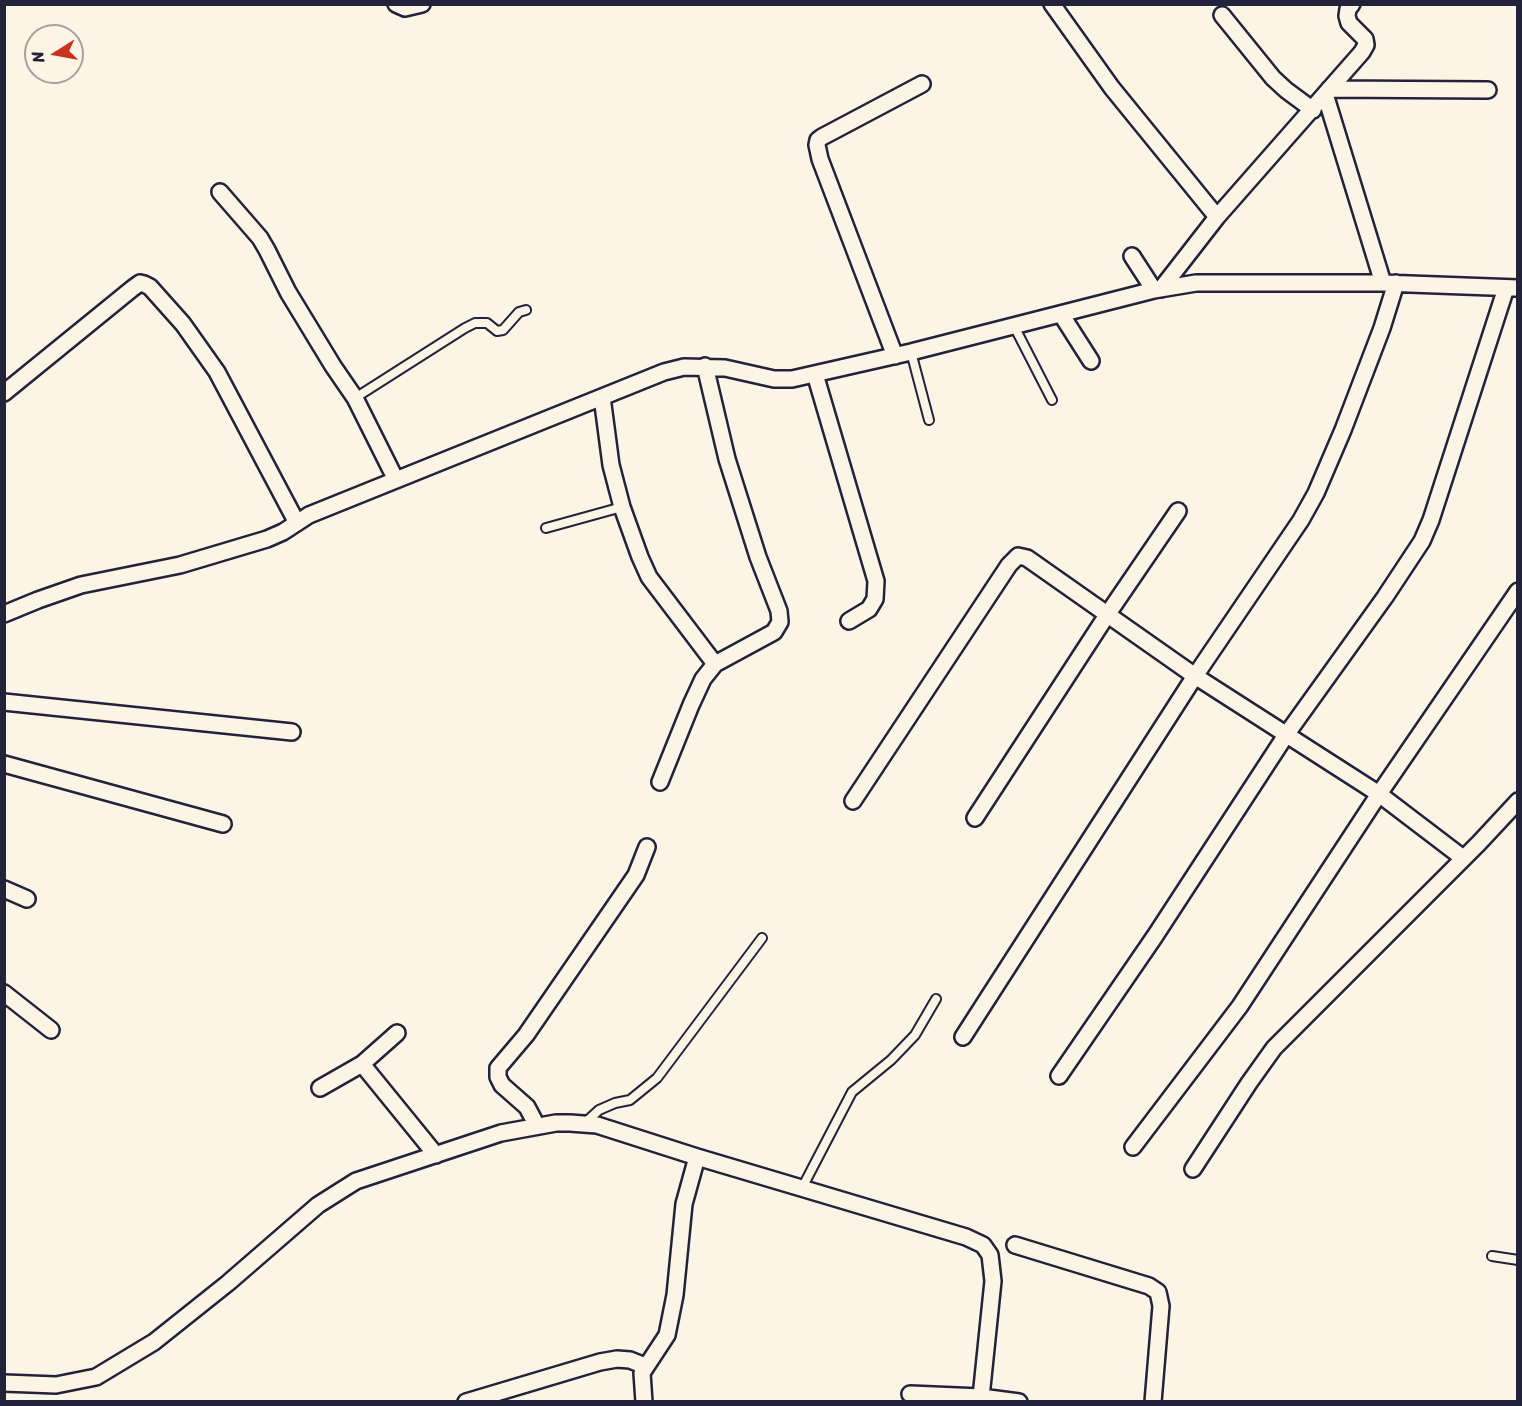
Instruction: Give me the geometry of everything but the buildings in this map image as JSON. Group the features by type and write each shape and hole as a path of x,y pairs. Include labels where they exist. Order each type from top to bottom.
{"street":[{"path":"396,4 405,8 422,4"},
{"path":"1052,4 1112,88 1217,217"},
{"path":"1157,290 1217,217 1313,110 1366,45 1365,39 1349,23 1347,16 1349,5"},
{"path":"1222,15 1273,78 1313,110"},
{"path":"894,356 820,159 817,145 818,140 822,137 922,84"},
{"path":"1327,91 1488,90"},
{"path":"963,1037 1195,676 1301,520 1316,493 1382,328 1390,283 1360,202 1327,91"},
{"path":"220,192 260,238 288,292 355,398 396,480"},
{"path":"1132,256 1157,290"},
{"path":"4,614 81,585 180,565 247,546 283,532 309,515 664,372 684,367 725,368 774,379 792,379 911,352 1157,290 1214,282 1390,283 1512,288 1422,541 1385,597 1286,735 1155,936 1059,1076"},
{"path":"4,393 133,288 140,283 144,284 150,287 183,324 211,363 239,411 297,523"},
{"path":"1061,314 1090,360"},
{"path":"660,782 690,705 703,680 715,664 774,632 780,621 779,611 758,557 727,459 705,366"},
{"path":"815,374 876,581 875,599 869,609 849,621"},
{"path":"602,397 611,465 639,557 649,577 715,664"},
{"path":"975,818 1107,615 1178,511"},
{"path":"853,801 1009,565 1018,556 1027,558 1195,676 1379,794 1463,858"},
{"path":"1133,1148 1240,1006 1379,794 1518,591"},
{"path":"4,702 292,732"},
{"path":"4,764 223,824"},
{"path":"1193,1168 1274,1048 1518,801"},
{"path":"537,1126 527,1107 502,1084 498,1077 498,1068 526,1035 636,875 647,847"},
{"path":"4,889 27,899"},
{"path":"4,993 51,1030"},
{"path":"320,1088 362,1064 397,1033"},
{"path":"362,1064 436,1155"},
{"path":"4,1383 56,1385 96,1377 154,1342 228,1284 318,1205 356,1180 501,1133 556,1123 597,1125 966,1237 982,1245 990,1256 993,1281 981,1397"},
{"path":"644,1401 642,1372 667,1335 675,1295 684,1204 697,1157"},
{"path":"1015,1245 1149,1286 1158,1292 1161,1306 1153,1401"},
{"path":"466,1401 600,1362 617,1359 630,1360 645,1366"},
{"path":"910,1394 1019,1401"}],"lane":[{"path":"355,398 465,328 475,323 487,323 497,332 503,330 519,312 526,310"},
{"path":"1014,326 1052,400"},
{"path":"911,352 929,420"},
{"path":"546,528 622,507"},
{"path":"585,1124 599,1110 630,1100 657,1078 762,938"},
{"path":"802,1188 852,1092 891,1060 915,1035 936,999"},
{"path":"1492,1256 1518,1260"}]}
